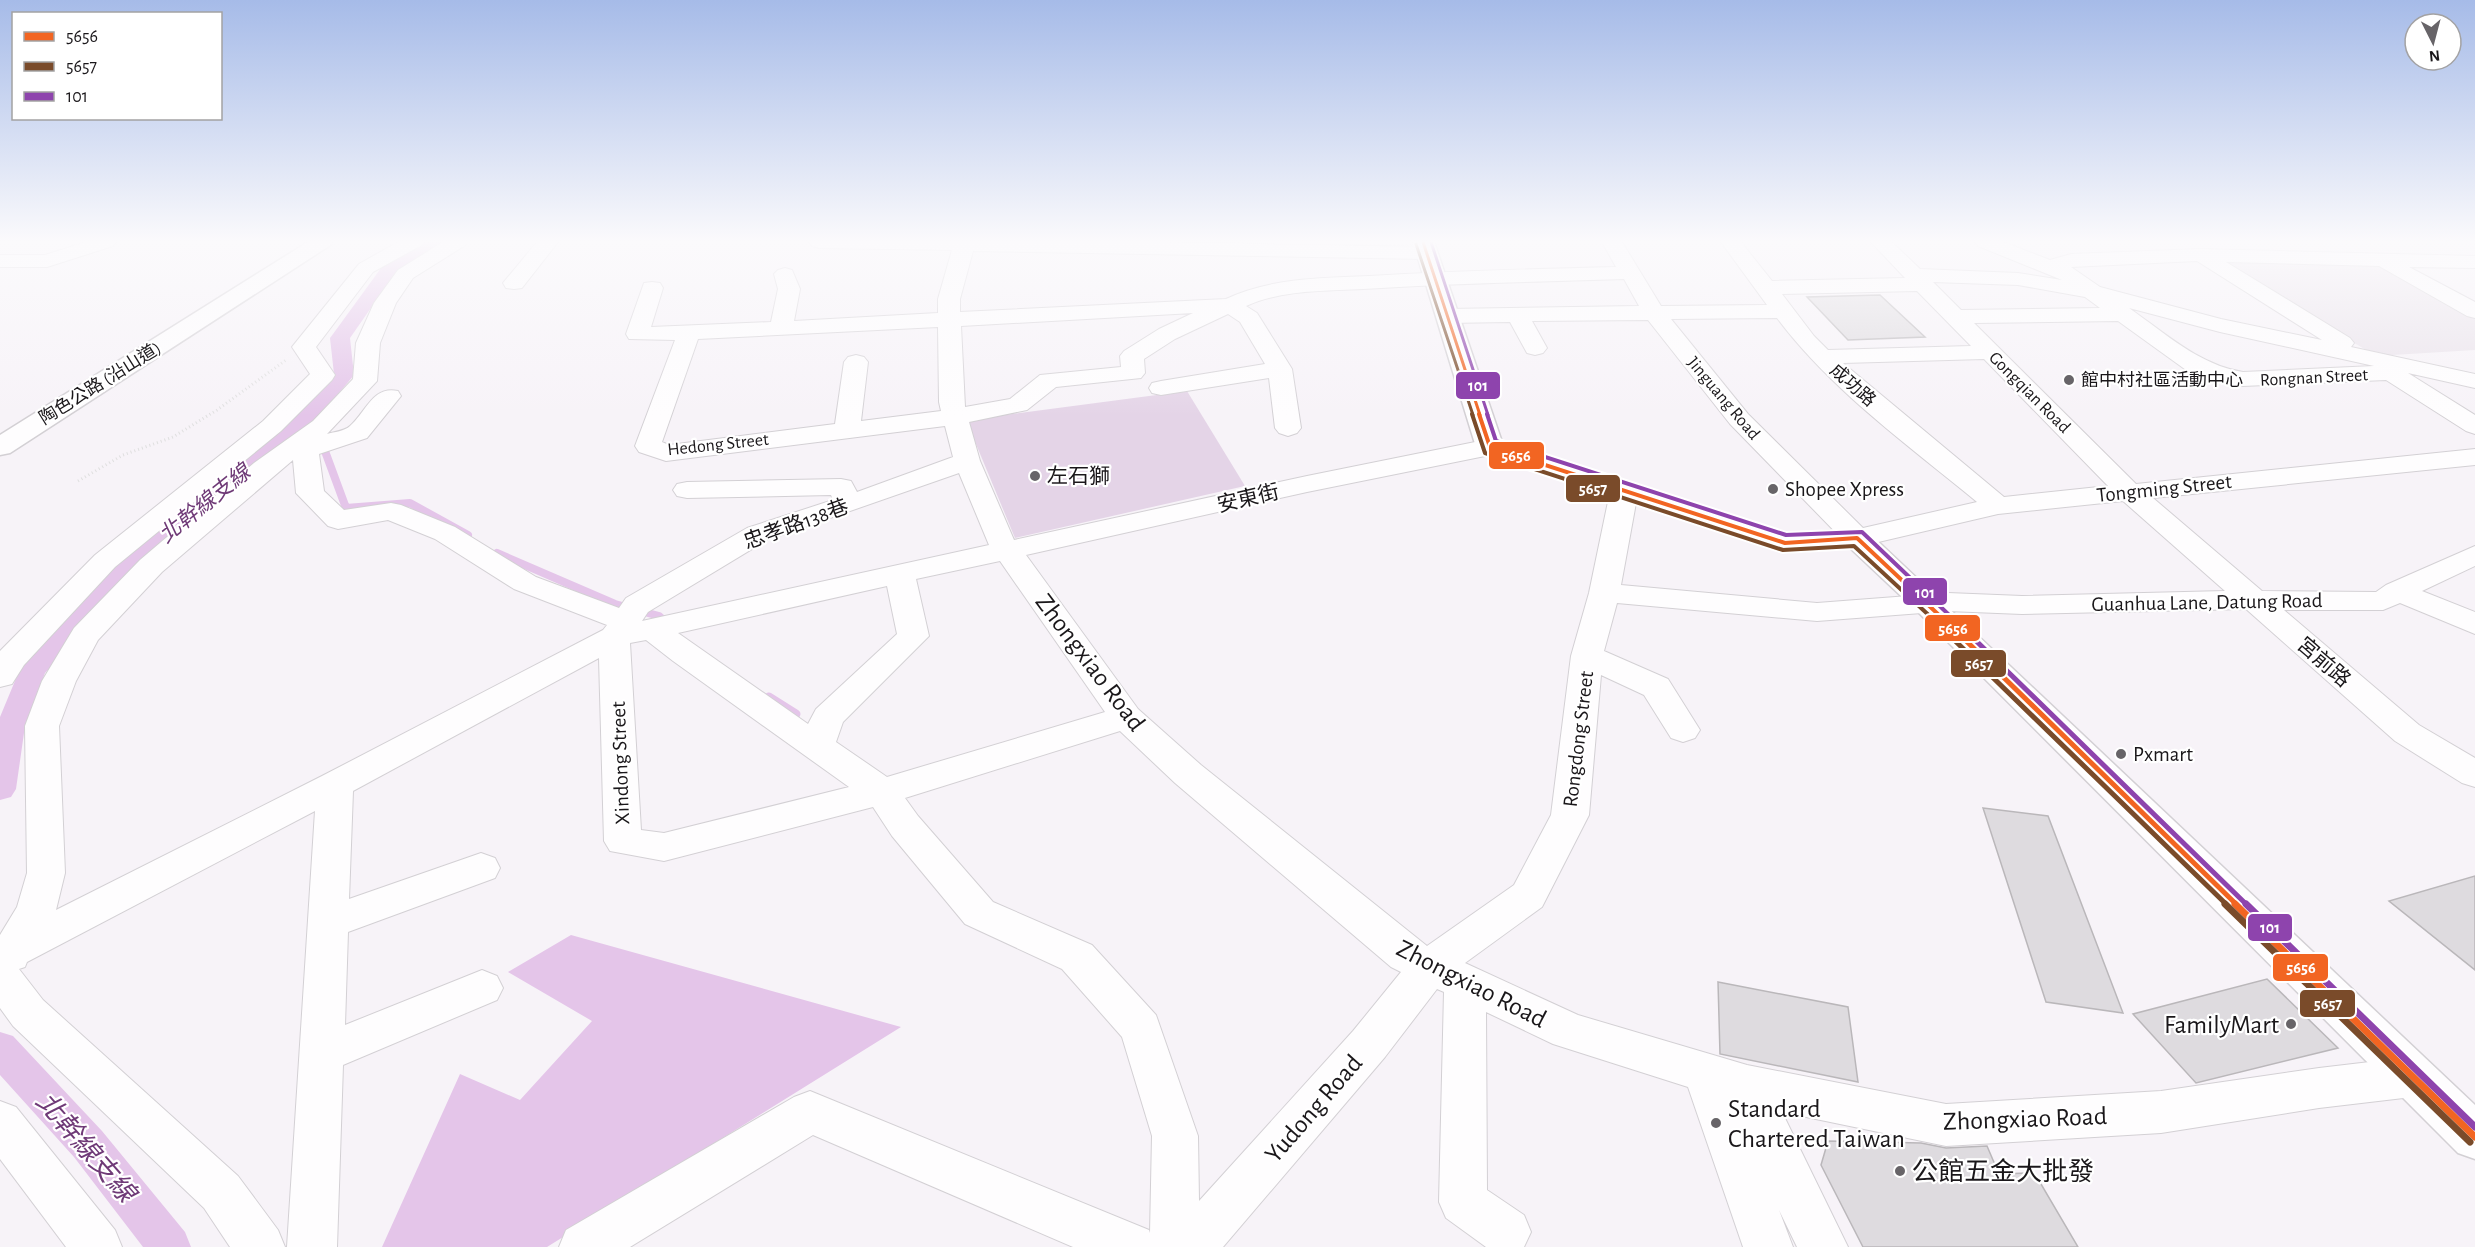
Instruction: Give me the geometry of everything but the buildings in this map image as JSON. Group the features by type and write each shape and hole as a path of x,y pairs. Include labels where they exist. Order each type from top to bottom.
{"main road":[{"name":"陶色公路 (沿山道)","path":"0,447 231,300"},
{"path":"1441,300 1490,447 1785,543 1857,538 1929,605 2475,1137"}],"street":[{"path":"0,676 12,658 105,561 272,426 322,375 304,347 341,300"},
{"path":"3,965 36,909 46,873 42,726 59,681 85,634 151,566 264,469 305,444 365,381 368,343 388,300"},
{"path":"648,300 637,334 950,321 1229,305 1240,300"},
{"path":"781,328 787,300"},
{"name":"Zhongxiao Road","path":"949,300 951,402 954,417 968,461 999,539 1007,551 1126,717 1188,774 1406,955 1568,1031 1726,1078 1946,1125 2161,1112 2319,1088 2412,1077"},
{"name":"Jinguang Road","path":"1646,300 1654,313 1739,419 1857,538"},
{"name":"成功路","path":"1775,300 1806,341 1848,382 1998,506"},
{"name":"Gongqian Road","path":"1939,300 2128,491"},
{"name":"Rongnan Street","path":"2103,300 2194,365 2216,375 2257,380 2401,370"},
{"path":"2125,300 2362,356 2401,370 2475,381"},
{"path":"2274,300 2362,356"},
{"path":"2455,300 2475,311"},
{"path":"2164,310 2280,304"},
{"path":"1229,305 1249,318 1280,369 1288,428"},
{"name":"Hedong Street","path":"689,333 648,446 666,453 954,417 1018,405 1049,380 1133,373 1132,356 1167,334 1229,305"},
{"path":"1446,316 1783,311"},
{"path":"1517,314 1535,348"},
{"path":"1955,317 2122,314"},
{"path":"1822,357 1990,352"},
{"path":"2401,370 2417,360 2475,357"},
{"path":"847,429 855,362"},
{"path":"1161,388 1280,369"},
{"path":"2401,370 2475,426"},
{"path":"305,444 358,433 389,396"},
{"path":"305,444 310,494 338,520 391,511 446,533 525,583 684,654 882,792 905,826 980,913 1077,957 1141,1028 1175,1136 1175,1247"},
{"name":"安東街","path":"1007,551 1307,484 1490,447"},
{"name":"Tongming Street","path":"1857,538 1998,506 2475,457"},
{"name":"忠孝路138巷","path":"631,629 637,605 757,534 968,461"},
{"path":"687,490 840,487 849,504"},
{"name":"宮前路","path":"2128,491 2407,733 2475,774"},
{"name":"Rongdong Street","path":"1448,975 1528,896 1570,815 1587,656 1604,593 1624,492"},
{"path":"3,965 335,785 631,629 1007,551"},
{"name":"Guanhua Lane, Datung Road","path":"1604,593 1817,612 1948,602 2022,605 2252,600 2383,601 2397,591 2475,555"},
{"path":"817,745 828,717 914,636 900,575"},
{"path":"2397,591 2475,624"},
{"name":"Xindong Street","path":"631,629 623,841 664,847 882,792 1126,717"},
{"path":"1587,656 1656,687 1683,730"},
{"path":"312,1247 335,785"},
{"path":"328,922 481,868"},
{"path":"3,965 28,1013 221,1192 260,1247"},
{"path":"1448,975 1463,1202 1506,1232"},
{"name":"Yudong Road","path":"1191,1247 1369,1044 1448,975"},
{"path":"322,1054 482,988"},
{"path":"1726,1078 1767,1247"},
{"path":"1726,1078 1776,1153 1823,1247"},
{"path":"584,1247 810,1112 1131,1247"},
{"path":"0,1122 97,1247"}],"path":[{"path":"78,481 123,455 173,437 217,410 304,347"}],"shaded area":[{"path":"2283,300 2441,300 2475,319 2475,350 2376,356"},
{"path":"1187,391 1245,486 1015,538 966,420"},
{"path":"571,935 901,1027 547,1247 382,1247 460,1074 520,1100 592,1021 508,972"}],"waterway":[{"name":"北幹線支線","path":"0,789 9,733 32,670 141,554 296,430 344,375 340,338 367,300"},
{"path":"308,416 316,431"},
{"path":"322,443 346,508 410,503 468,535"},
{"path":"497,553 615,604 659,616 669,625"},
{"path":"769,697 796,714"},
{"name":"北幹線支線","path":"0,1048 88,1144 170,1247"}],"transit line":[{"name":"5657","path":"1435,300 1485,453 1783,550 1854,546 1924,610 2470,1142"},
{"name":"5656","path":"1442,300 1490,447 1785,543 1857,538 1929,605 2475,1137"},
{"name":"101","path":"1450,300 1496,441 1786,535 1862,532 2475,1127"}],"place":[{"name":"館中村社區活動中心","path":"2069,380"},
{"name":"左石獅","path":"1035,476"},
{"name":"Shopee Xpress","path":"1773,489"},
{"name":"Pxmart","path":"2121,754"},
{"name":"FamilyMart","path":"2291,1024"},
{"name":"Standard Chartered Taiwan","path":"1716,1123"},
{"name":"公館五金大批發","path":"1900,1171"}]}
